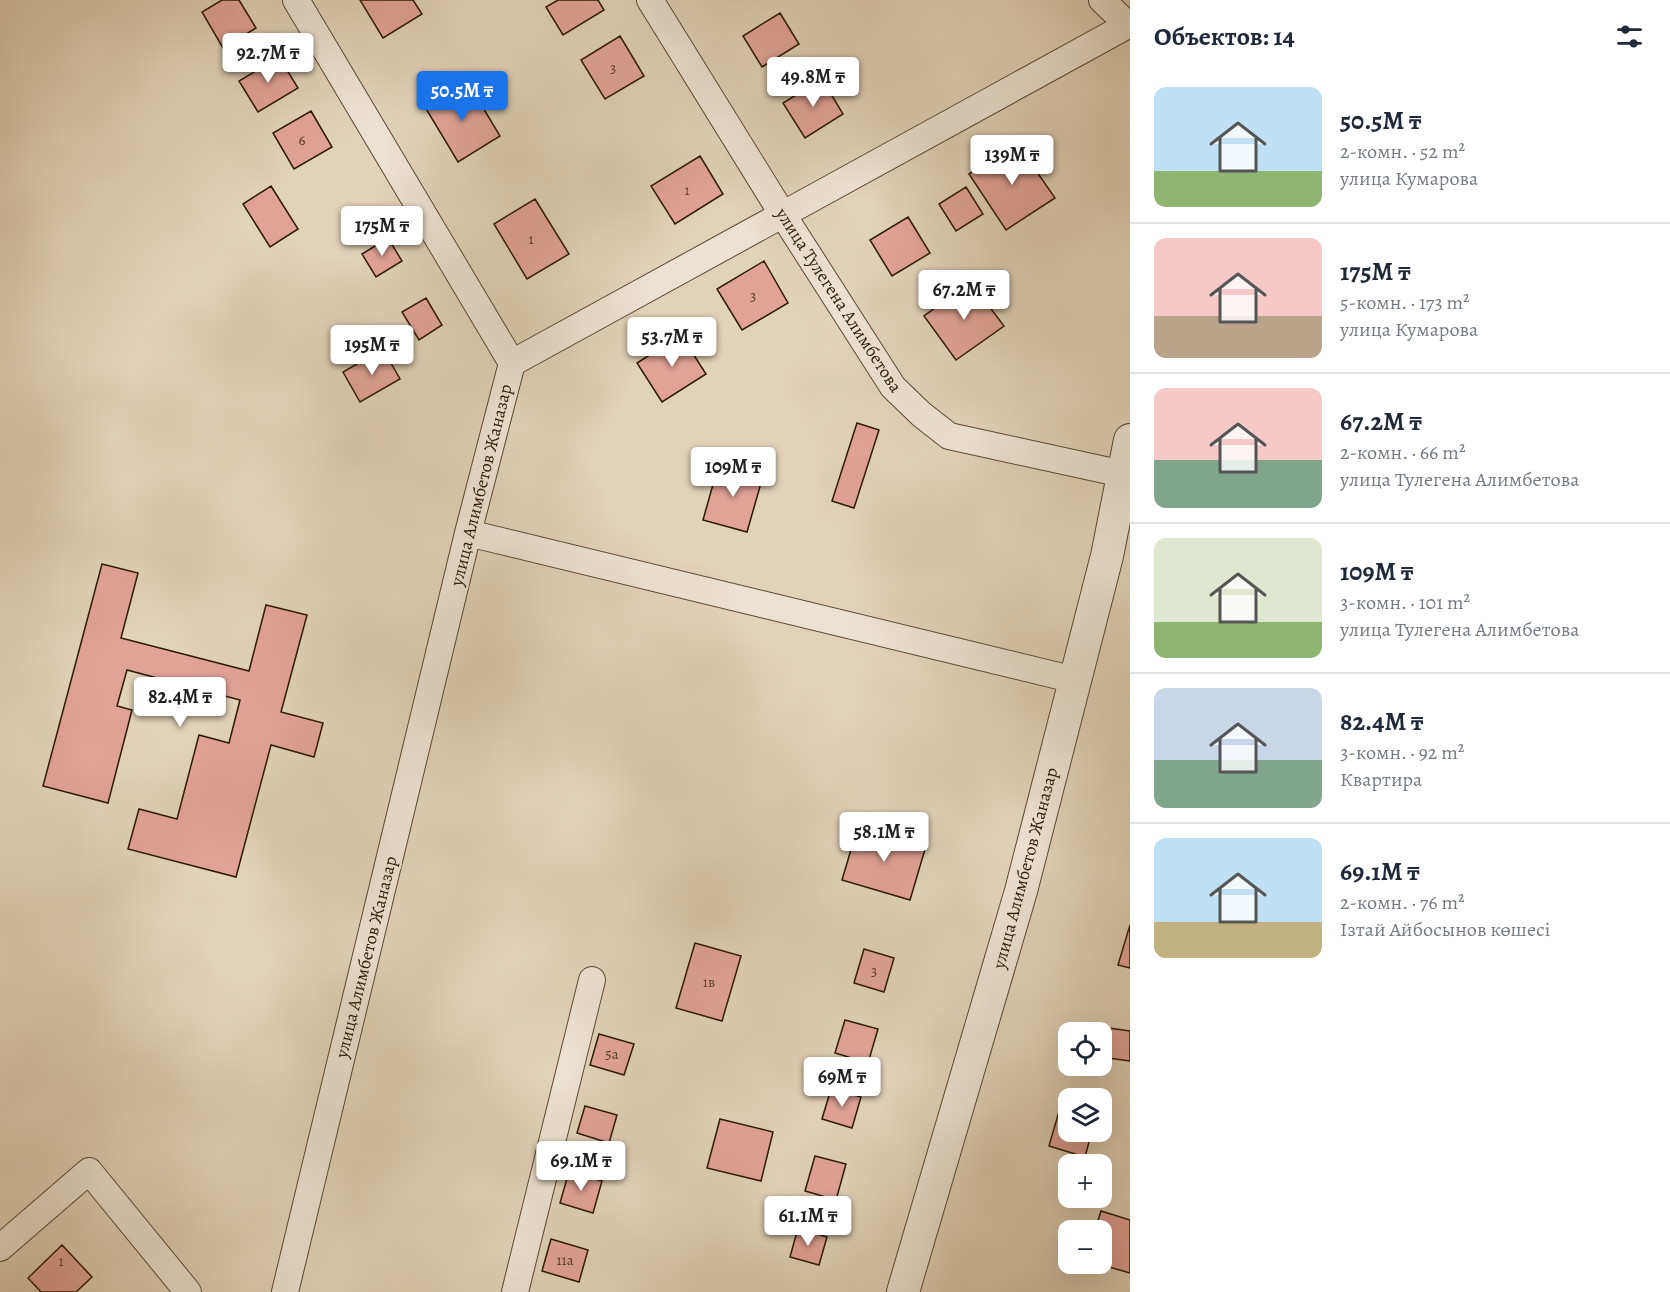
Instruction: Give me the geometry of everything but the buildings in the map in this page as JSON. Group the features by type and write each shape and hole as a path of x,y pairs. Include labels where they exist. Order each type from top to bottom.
{"street":[{"path":"296,0 512,363"},
{"name":"улица Тулегена Алимбетова","path":"650,0 892,387 950,436 1123,474"},
{"path":"1102,0 1129,25"},
{"name":"улица Алимбетов Жаназар","path":"285,1292 468,533 512,363 1129,25"},
{"name":"улица Алимбетов Жаназар","path":"903,1292 1021,891 1107,556 1130,440"},
{"path":"468,533 1076,680"},
{"path":"515,1292 592,980"},
{"path":"0,1248 89,1172 188,1292"}]}
